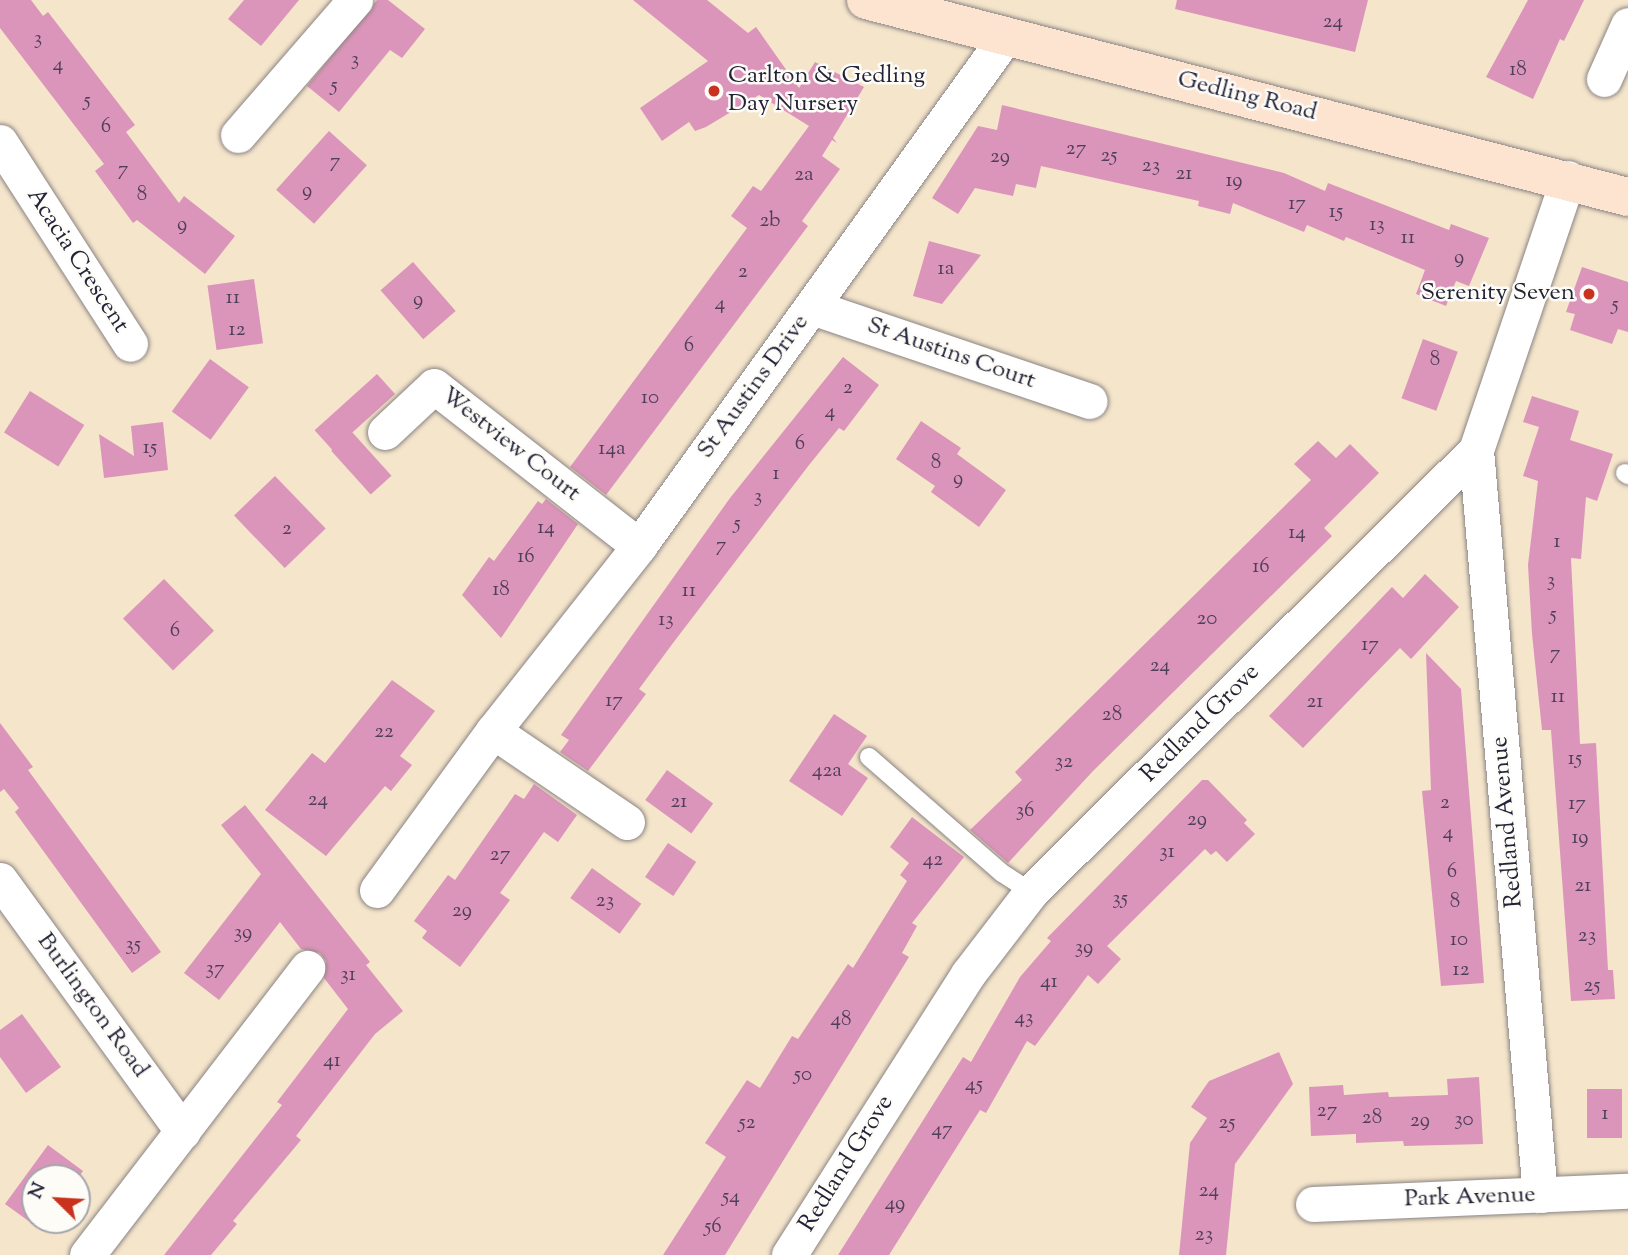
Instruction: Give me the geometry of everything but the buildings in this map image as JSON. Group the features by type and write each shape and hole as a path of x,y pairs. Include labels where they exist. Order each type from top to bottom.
{"street":[{"path":"238,135 355,0"},
{"name":"Gedling Road","path":"866,0 1568,178 1628,197"},
{"path":"1604,79 1628,26"},
{"name":"St Austins Drive","path":"377,890 493,732 639,546 1006,36"},
{"name":"Acacia Crescent","path":"0,142 130,344"},
{"name":"Redland Grove","path":"789,1255 968,974 1031,892 1476,450 1568,178"},
{"name":"St Austins Court","path":"812,307 1090,401"},
{"name":"Westview Court","path":"385,432 433,386 639,546"},
{"name":"Redland Avenue","path":"1476,450 1540,1195"},
{"path":"493,732 627,822"},
{"name":"Burlington Road","path":"0,880 183,1132"},
{"path":"87,1255 307,968"},
{"name":"Park Avenue","path":"1313,1204 1628,1191"}],"lane":[{"path":"869,757 1002,873 1031,892"}],"place":[{"name":"Carlton & Gedling Day Nursery","path":"714,91"},
{"name":"Serenity Seven","path":"1589,294"}]}
